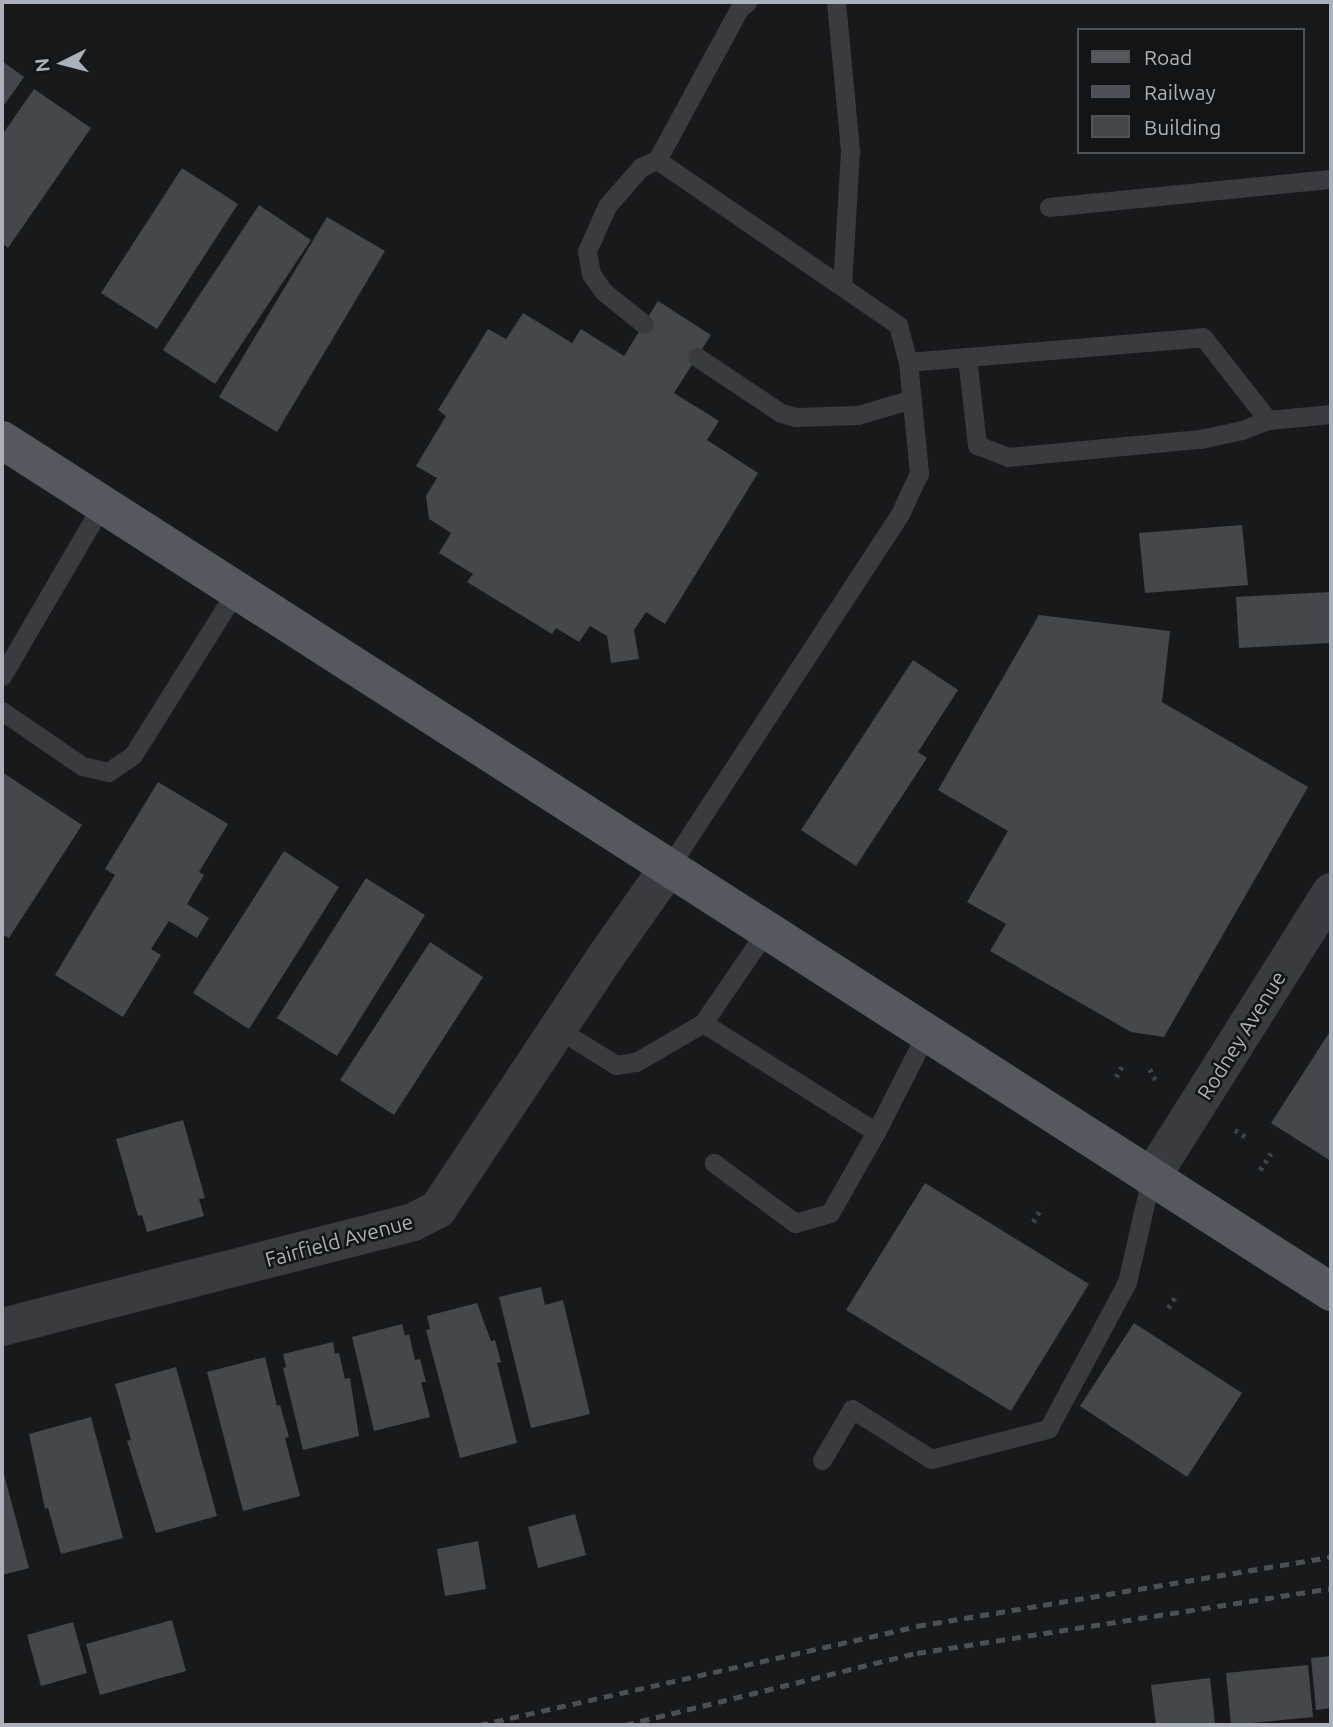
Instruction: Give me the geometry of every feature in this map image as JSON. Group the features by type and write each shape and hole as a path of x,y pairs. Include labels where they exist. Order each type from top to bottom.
{"main road":[{"path":"2,440 1331,1292"}],"street":[{"name":"Fairfield Avenue","path":"2,1327 413,1222 438,1209 668,868"},
{"name":"Rodney Avenue","path":"1151,1178 1331,892"}],"lane":[{"path":"644,324 604,292 591,274 587,251 607,206 641,167 657,160 739,9 747,2"},
{"path":"836,2 850,151 842,285"},
{"path":"657,160 898,325 908,362 919,473 900,514 668,868"},
{"path":"1049,207 1331,179"},
{"path":"908,362 1203,337 1268,420"},
{"path":"697,357 781,413 796,418 858,415 912,399"},
{"path":"967,358 977,445 1008,457 1200,439 1242,430 1268,420 1331,415"},
{"path":"2,676 102,505"},
{"path":"2,711 82,766 108,772 133,755 236,591"},
{"path":"558,1029 616,1065 636,1062 703,1023 766,931"},
{"path":"703,1023 876,1132"},
{"path":"714,1163 795,1223 830,1213 876,1132 926,1034"},
{"path":"822,1460 852,1409 931,1459 1048,1429 1127,1282 1151,1178"}],"path":[{"path":"1116,1077 1123,1064"},
{"path":"1233,1129 1246,1137"},
{"path":"1260,1170 1272,1153"},
{"path":"1033,1222 1042,1207"},
{"path":"1168,1308 1177,1294"}],"building":[{"path":"2,61 24,77 2,108"},
{"path":"34,89 91,128 8,248 2,243 2,135"},
{"path":"182,168 238,204 157,329 101,293"},
{"path":"259,205 311,240 215,384 163,350"},
{"path":"327,217 385,251 277,432 219,397"},
{"path":"658,301 711,335 674,393 719,421 707,440 758,473 665,624 646,612 634,630 639,659 611,663 607,636 590,626 579,642 556,628 552,634 467,582 473,574 439,553 451,533 429,519 426,496 437,478 416,466 446,416 438,410 488,329 506,339 523,313 572,343 581,329 624,356"},
{"path":"1242,525 1248,585 1145,593 1139,533"},
{"path":"1330,592 1331,643 1239,648 1236,597"},
{"path":"1039,615 1170,631 1162,702 1308,787 1164,1037 1131,1032 990,951 1006,924 967,902 1008,831 938,790"},
{"path":"913,660 958,690 918,752 927,758 856,866 801,830"},
{"path":"2,772 82,825 9,938 2,934"},
{"path":"158,782 228,824 199,872 204,875 187,904 209,918 197,938 169,921 151,949 161,955 123,1017 55,975 115,875 105,869"},
{"path":"284,851 339,887 249,1029 193,993"},
{"path":"366,878 425,915 337,1056 277,1018"},
{"path":"430,942 483,977 394,1115 340,1080"},
{"path":"1331,1030 1331,1161 1271,1123"},
{"path":"183,1120 205,1198 199,1199 204,1216 147,1232 142,1215 138,1216 116,1139"},
{"path":"925,1183 1089,1284 1011,1411 846,1310"},
{"path":"541,1287 545,1305 563,1300 590,1414 531,1428 499,1297"},
{"path":"477,1303 491,1341 495,1340 501,1362 497,1363 517,1443 460,1458 426,1330 430,1329 427,1316"},
{"path":"1134,1323 1242,1393 1187,1477 1080,1406"},
{"path":"402,1324 405,1336 409,1334 415,1360 420,1359 426,1382 421,1382 430,1417 374,1431 352,1337"},
{"path":"333,1342 335,1354 339,1353 345,1379 350,1378 359,1436 303,1450 283,1368 286,1367 283,1354"},
{"path":"265,1357 277,1406 280,1405 289,1437 285,1438 300,1496 243,1511 207,1372"},
{"path":"176,1367 217,1516 156,1533 127,1441 131,1440 115,1384"},
{"path":"91,1417 123,1538 61,1554 48,1508 45,1509 29,1434"},
{"path":"2,1467 29,1568 2,1575"},
{"path":"575,1514 586,1555 538,1568 528,1527"},
{"path":"478,1541 486,1589 445,1596 437,1549"},
{"path":"172,1620 186,1671 100,1695 86,1644"},
{"path":"73,1622 87,1673 41,1686 27,1635"},
{"path":"1331,1656 1331,1708 1316,1710 1311,1658"},
{"path":"1308,1665 1313,1717 1231,1725 1226,1673"},
{"path":"1210,1678 1215,1724 1156,1725 1151,1685"}],"railway":[{"path":"479,1725 917,1626 1331,1557"},
{"path":"625,1725 917,1653 1331,1588"}]}
